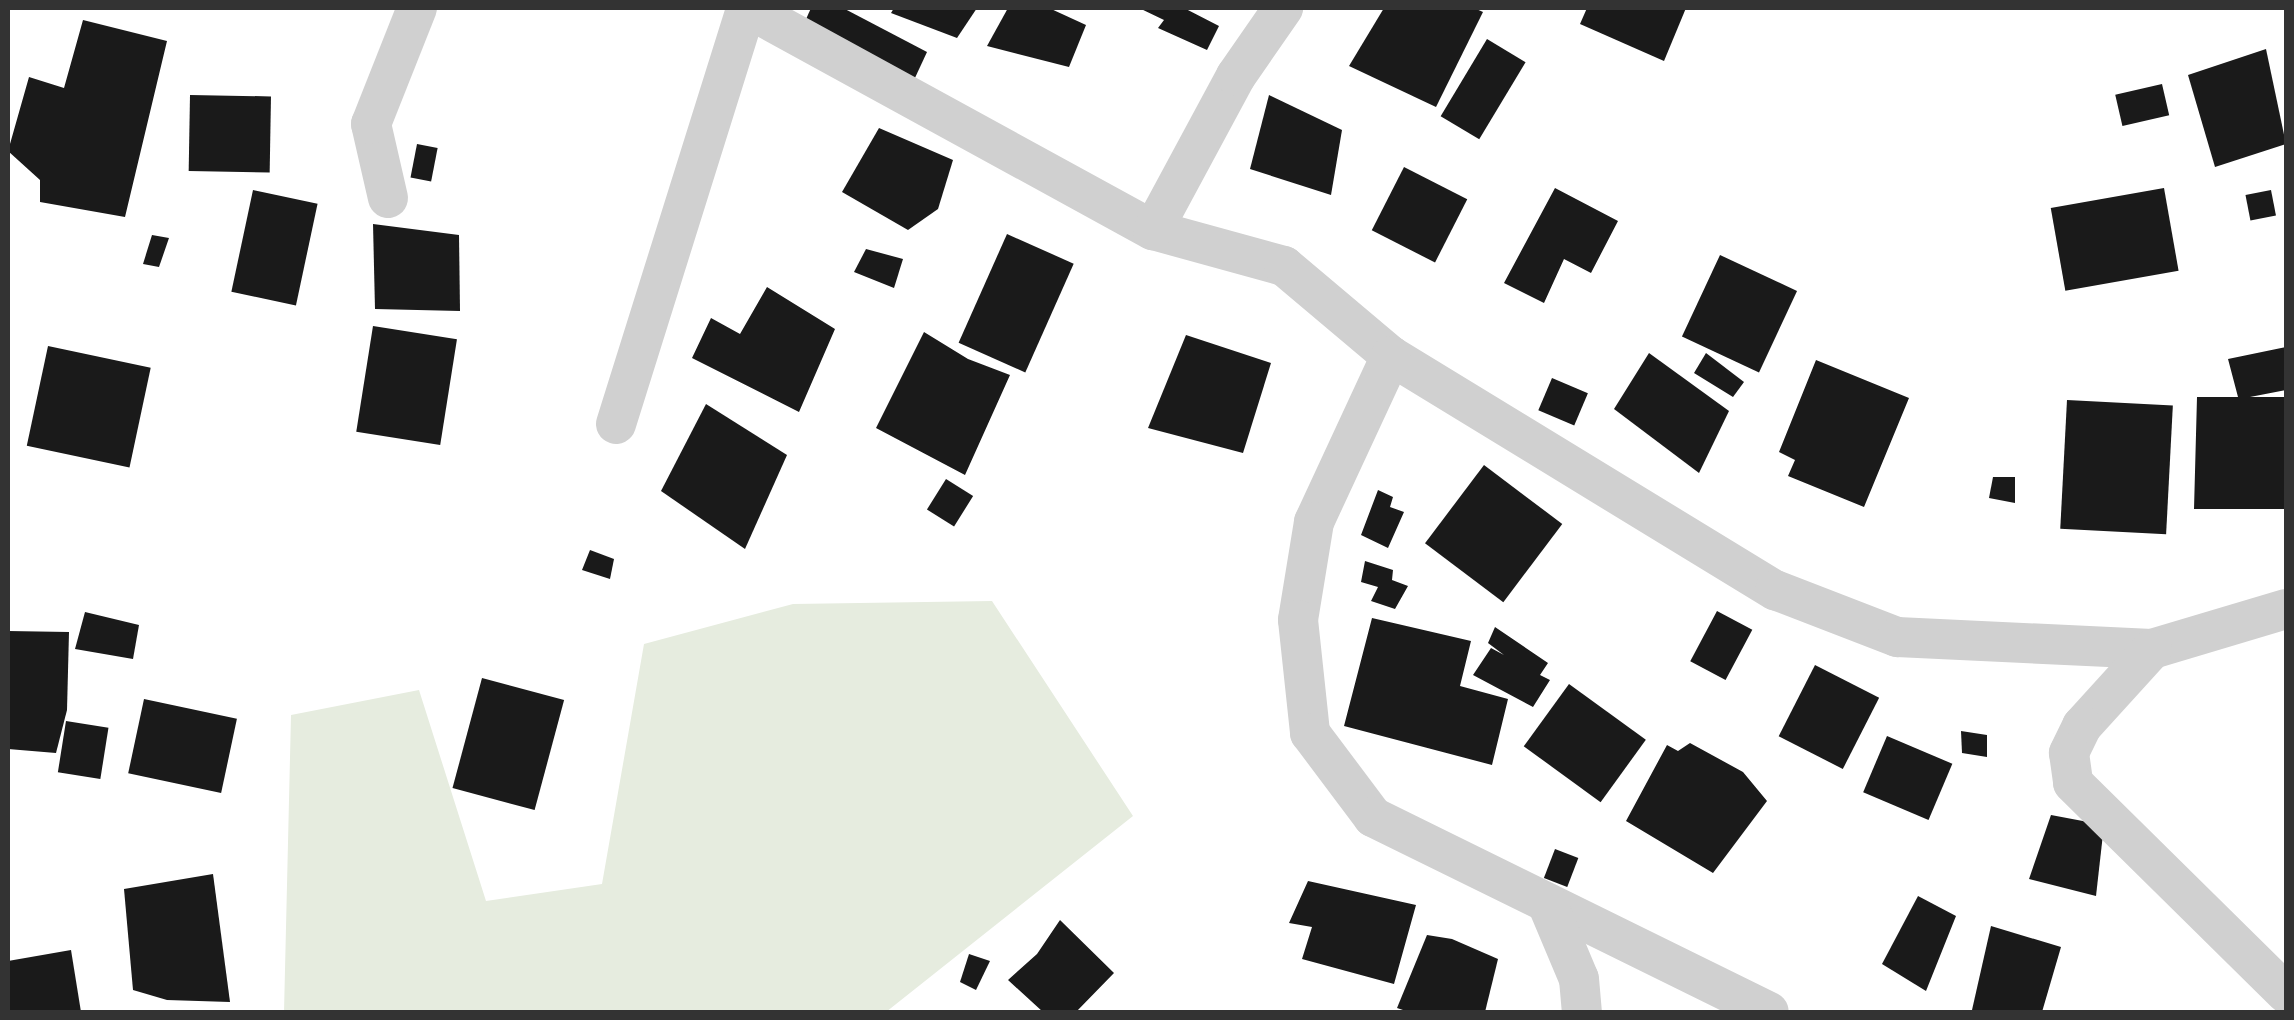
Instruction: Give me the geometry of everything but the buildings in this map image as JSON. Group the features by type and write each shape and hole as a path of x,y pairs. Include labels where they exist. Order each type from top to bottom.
{"street":[{"path":"388,198 371,124 418,8"},
{"path":"616,424 746,8 1153,230 1284,266 1392,356 1775,590 1897,638 2152,649 2286,609"},
{"path":"1153,230 1236,76 1283,8"},
{"path":"1392,356 1314,522 1298,620 1310,733 1374,817 1769,1012"},
{"path":"2152,649 2082,726 2069,753 2073,783 2286,993"},
{"path":"1547,903 1579,979 1582,1012"}],"shaded area":[{"path":"992,601 1133,816 886,1012 284,1012 291,715 419,690 486,901 602,884 644,644 793,604"}]}
